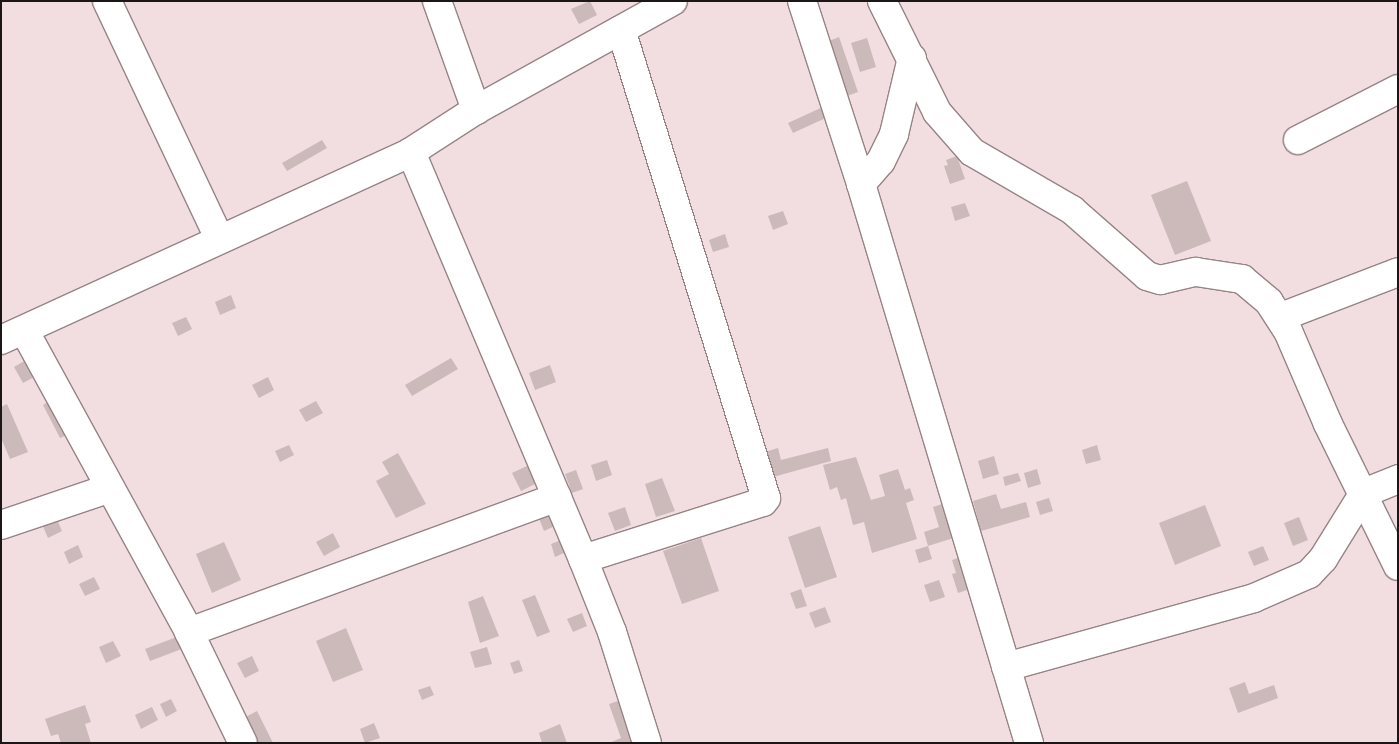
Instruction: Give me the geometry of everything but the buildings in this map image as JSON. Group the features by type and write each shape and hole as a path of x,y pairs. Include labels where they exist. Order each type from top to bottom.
{"street":[{"path":"107,1 219,238"},
{"path":"437,1 476,110"},
{"path":"243,743 189,632 110,488 12,335 219,238 411,152 476,110 673,1"},
{"path":"802,1 861,184 1029,743"},
{"path":"882,1 938,112 972,152 1072,210 1147,276 1160,280 1196,272 1242,279 1281,317 1328,424 1364,493 1398,566"},
{"path":"583,559 763,502 766,498 621,30"},
{"path":"861,184 881,161 894,134 912,58"},
{"path":"1298,140 1398,89"},
{"path":"411,152 583,559 612,632 647,743"},
{"path":"1281,317 1398,272"},
{"path":"1006,667 1254,598 1309,574 1324,559 1364,493 1398,479"},
{"path":"1,525 110,488"},
{"path":"189,632 557,497"}]}
